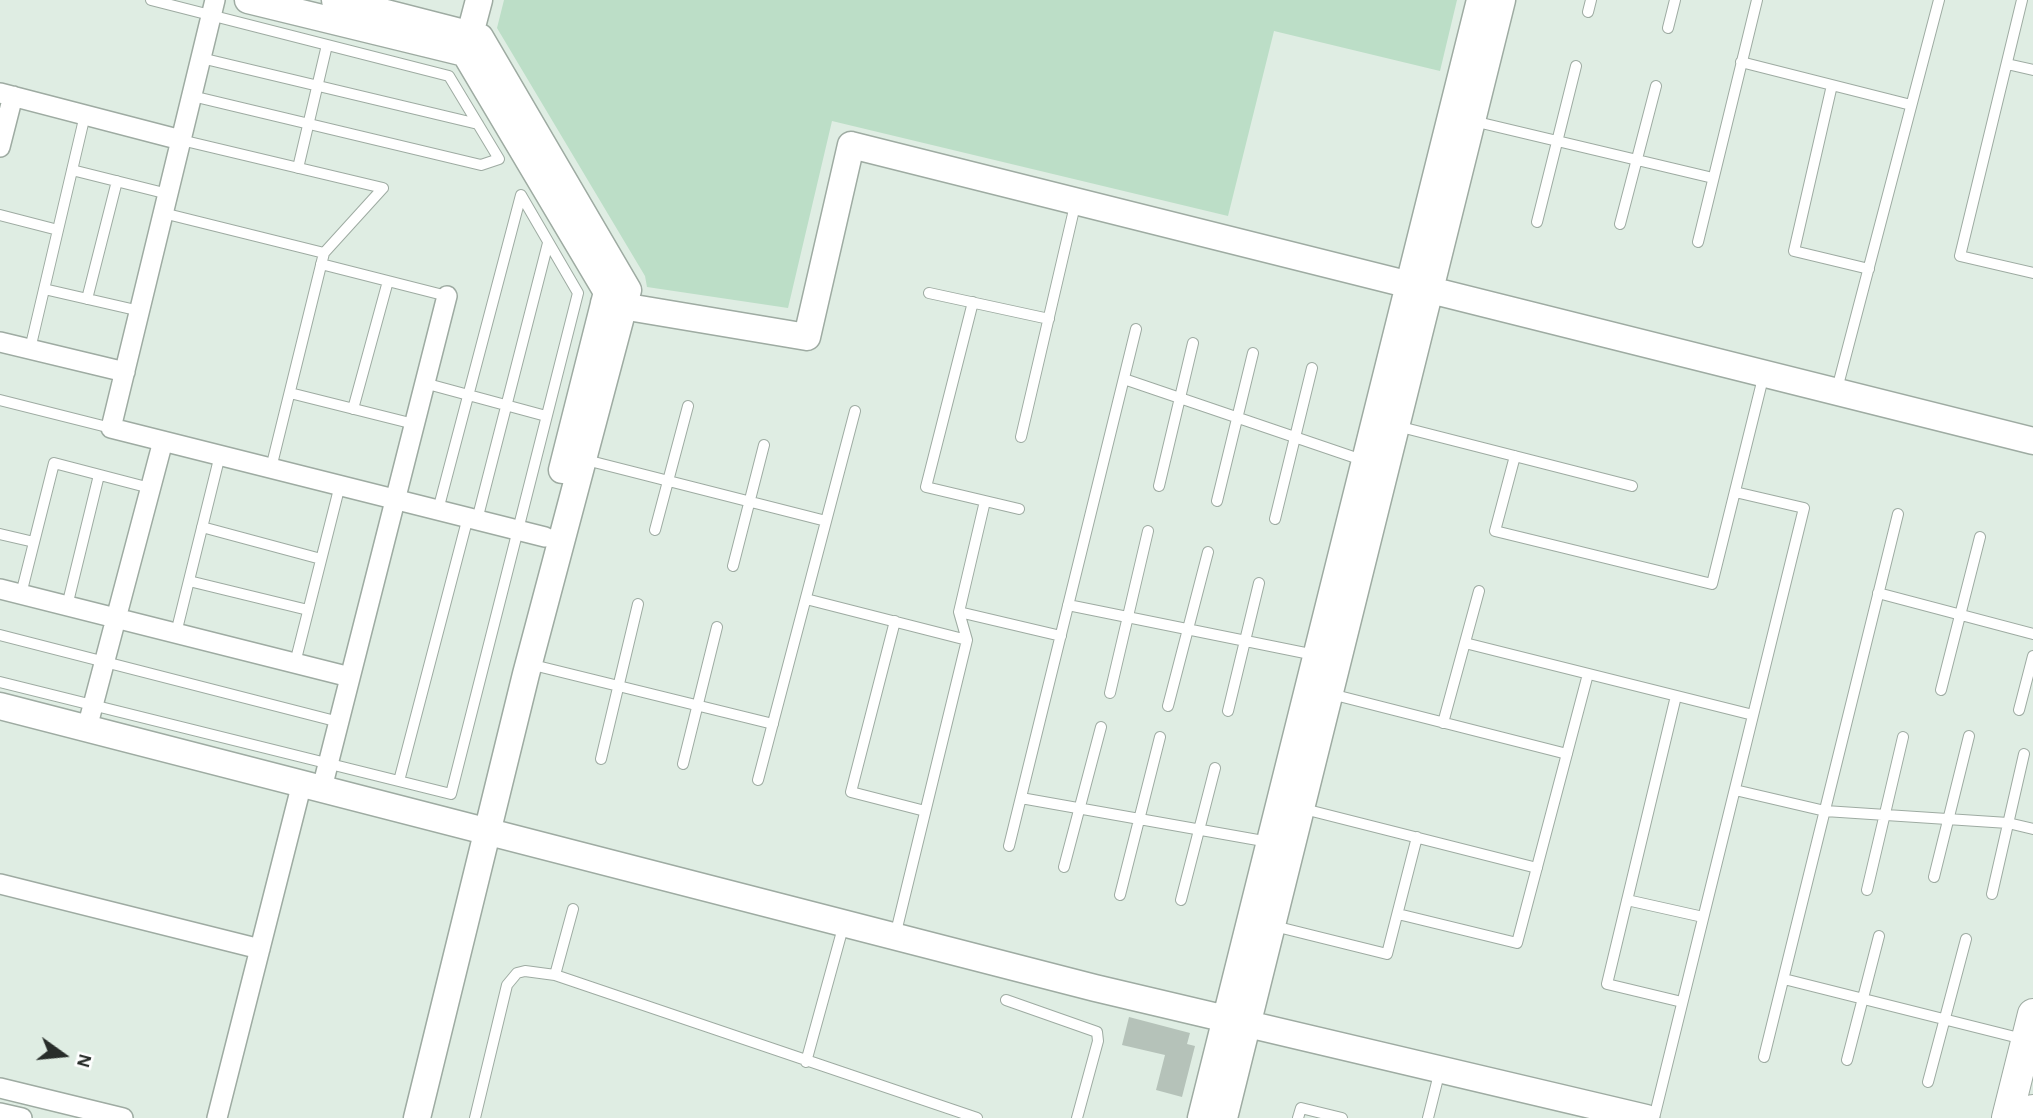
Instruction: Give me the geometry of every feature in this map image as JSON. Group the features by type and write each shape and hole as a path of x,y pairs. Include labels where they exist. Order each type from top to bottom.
{"main road":[{"path":"2007,1118 2030,1027"},
{"path":"2031,1118 2033,1110"}],"street":[{"path":"248,0 468,44 480,37 628,290 614,305 545,537 417,1118"},
{"path":"335,0 468,44"},
{"path":"468,44 479,0"},
{"path":"1201,1118 1272,925 1397,426 1420,287 1480,0"},
{"path":"1224,1118 1237,1022 1270,842 1365,461 1473,121 1502,0"},
{"path":"213,8 111,428 545,537"},
{"path":"0,148 6,94 181,140"},
{"path":"614,305 807,337 851,145 2033,441"},
{"path":"217,1118 260,949 339,722 447,296"},
{"path":"398,1118 529,664 583,459 614,305"},
{"path":"0,342 125,372"},
{"path":"90,717 163,440"},
{"path":"0,589 351,677"},
{"path":"0,706 90,717 318,778 480,828 895,936 1237,1022 1646,1118"},
{"path":"0,884 260,949"},
{"path":"0,1088 123,1118"},
{"path":"0,1113 22,1118"}],"lane":[{"path":"151,0 213,8 327,45 449,76 499,159 481,166 192,96"},
{"path":"1588,12 1591,0"},
{"path":"1668,28 1675,0"},
{"path":"1698,242 1757,0"},
{"path":"1837,391 1939,0"},
{"path":"2022,0 1960,256 2033,274"},
{"path":"298,168 327,45"},
{"path":"201,58 478,124"},
{"path":"1741,62 1911,106"},
{"path":"2007,64 2033,70"},
{"path":"1536,222 1576,66"},
{"path":"1832,85 1794,251 1869,269"},
{"path":"1620,224 1656,86"},
{"path":"30,349 85,115"},
{"path":"1473,121 1713,178"},
{"path":"181,140 383,188 324,253 271,468"},
{"path":"72,170 117,181 166,204 324,253"},
{"path":"87,299 117,181"},
{"path":"318,778 399,781 451,794 578,293 521,195 438,510"},
{"path":"1021,438 1076,201"},
{"path":"0,215 58,230"},
{"path":"399,781 506,405 548,243"},
{"path":"321,264 447,296"},
{"path":"353,409 388,281"},
{"path":"44,289 140,311"},
{"path":"929,293 1049,319"},
{"path":"973,302 926,487 1019,509"},
{"path":"1009,846 1136,329"},
{"path":"1159,486 1193,343"},
{"path":"1217,501 1253,353"},
{"path":"1275,519 1312,368"},
{"path":"1515,456 1495,531 1712,584 1764,373"},
{"path":"1124,379 1365,461"},
{"path":"424,383 546,416"},
{"path":"290,393 414,424"},
{"path":"0,400 111,428"},
{"path":"655,530 688,406"},
{"path":"758,780 855,411"},
{"path":"1397,426 1632,486"},
{"path":"733,566 764,445"},
{"path":"176,633 220,455"},
{"path":"583,459 826,521"},
{"path":"21,594 54,463 150,488"},
{"path":"67,606 99,475"},
{"path":"295,663 340,485"},
{"path":"1654,1118 1804,508 1735,492"},
{"path":"895,936 967,640 959,612 985,501"},
{"path":"1764,1057 1898,514"},
{"path":"202,527 321,559"},
{"path":"1110,693 1148,531"},
{"path":"0,534 34,542"},
{"path":"1941,690 1980,537"},
{"path":"1168,706 1208,552"},
{"path":"189,580 308,610"},
{"path":"1228,711 1259,583"},
{"path":"1443,723 1479,590"},
{"path":"1878,593 2033,634"},
{"path":"806,599 967,640"},
{"path":"601,759 638,604"},
{"path":"1068,605 1317,656"},
{"path":"959,612 1061,636"},
{"path":"895,621 851,792 926,811"},
{"path":"683,764 717,627"},
{"path":"0,635 339,722"},
{"path":"1465,643 1753,715"},
{"path":"2019,710 2033,656"},
{"path":"529,664 773,724"},
{"path":"1398,914 1517,943 1588,674"},
{"path":"0,682 90,717"},
{"path":"1330,694 1567,754"},
{"path":"1676,696 1607,984 1682,1002"},
{"path":"1064,867 1101,727"},
{"path":"1934,877 1969,736"},
{"path":"1120,895 1160,737"},
{"path":"1867,890 1903,737"},
{"path":"1992,894 2024,754"},
{"path":"1181,900 1215,768"},
{"path":"1735,790 1825,811 2008,823 2033,829"},
{"path":"1021,798 1270,842"},
{"path":"1301,808 1537,868"},
{"path":"1272,925 1387,954 1417,837"},
{"path":"1627,900 1703,917"},
{"path":"555,975 573,909"},
{"path":"806,1062 845,923"},
{"path":"1847,1060 1879,936"},
{"path":"1928,1082 1965,939"},
{"path":"475,1118 507,985 517,973 555,975 977,1118"},
{"path":"1784,979 1945,1020 2030,1027"},
{"path":"1006,1000 1097,1032 1098,1041 1077,1118"},
{"path":"1427,1118 1440,1069"},
{"path":"1298,1118 1301,1108 1342,1118"}],"green space":[{"path":"504,0 1457,0 1440,71 1274,31 1228,216 832,121 788,308 647,287 645,276 497,28"}],"building":[{"path":"1129,1017 1190,1033 1187,1044 1195,1046 1182,1097 1156,1090 1165,1055 1122,1045"}]}
